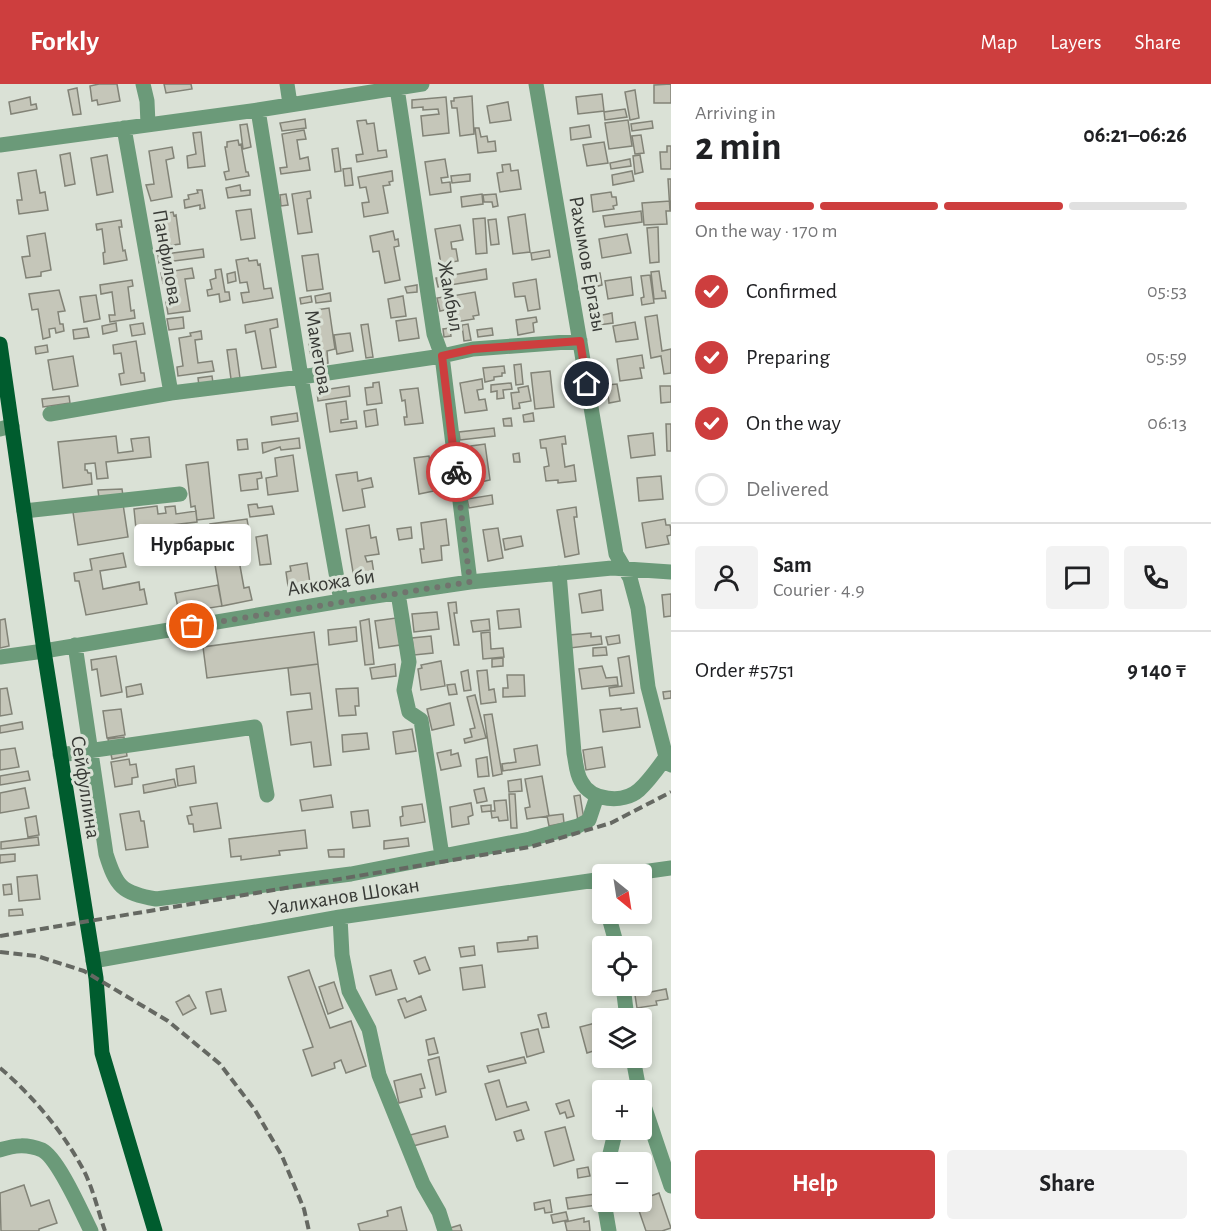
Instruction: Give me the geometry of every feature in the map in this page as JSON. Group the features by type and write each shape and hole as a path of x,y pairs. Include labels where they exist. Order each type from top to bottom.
{"main road":[{"name":"Сейфуллина","path":"0,344 6,428 24,511 93,961 102,1053 155,1231"}],"street":[{"path":"143,84 147,101 148,124"},
{"path":"287,84 290,104"},
{"path":"0,145 258,110 422,84"},
{"name":"Рахымов Ергазы","path":"536,84 616,554 630,578 638,609 648,687 669,761"},
{"name":"Жамбыл","path":"397,88 434,334 442,356 470,582"},
{"name":"Маметова","path":"258,110 301,377 341,601"},
{"name":"Панфилова","path":"124,128 171,393"},
{"path":"50,414 171,393 301,377 442,356 473,349 580,341"},
{"path":"24,511 180,494"},
{"name":"Аккожа би","path":"0,657 470,582 612,568 671,572"},
{"path":"559,573 575,760 581,781 589,791 597,796 617,799 637,792 669,761"},
{"path":"398,593 409,662 404,690 409,712 421,720 442,856"},
{"path":"75,645 106,854 114,879 134,895 156,899 351,874 530,839 578,826 589,820 597,796"},
{"path":"60,755 255,727 267,795"},
{"path":"652,871 671,868"},
{"name":"Уалиханов Шокан","path":"93,961 340,917 592,880"},
{"path":"340,917 342,955 349,991 369,1029 379,1075 423,1184 445,1231"},
{"path":"652,1130 671,1186"},
{"path":"0,1150 18,1144 44,1151 63,1176 91,1231"},
{"path":"606,1212 609,1231"}],"building":[{"path":"117,84 120,101 98,105 97,100 92,101 90,86"},
{"path":"164,84 191,84 192,89 166,93"},
{"path":"671,84 671,103 654,103 654,85"},
{"path":"77,88 81,114 73,115 68,90"},
{"path":"635,90 639,118 630,120 625,92"},
{"path":"602,94 604,111 578,114 576,97"},
{"path":"472,96 474,134 460,136 457,108 452,108 451,101 454,101 454,98"},
{"path":"30,97 31,105 36,104 37,109 11,114 9,102"},
{"path":"446,97 449,133 423,136 421,116 439,114 438,109 412,108 412,100"},
{"path":"508,102 511,120 490,123 487,106"},
{"path":"625,109 627,117 605,120 604,112"},
{"path":"305,119 306,128 282,131 280,123"},
{"path":"366,120 367,124 374,123 378,151 386,150 387,157 357,162 356,155 363,154 357,121"},
{"path":"628,120 632,146 609,149 605,123"},
{"path":"652,121 653,128 632,131 631,124"},
{"path":"247,124 251,147 243,149 240,125"},
{"path":"589,125 591,137 571,140 570,128"},
{"path":"475,128 479,128 481,137 487,136 488,142 495,141 496,151 478,153"},
{"path":"304,130 306,139 297,140 300,159 308,157 310,170 281,174 280,168 287,167 282,134"},
{"path":"201,132 205,166 188,168 187,156 196,154 193,133"},
{"path":"641,135 644,153 635,154 632,136"},
{"path":"238,140 249,176 226,180 224,172 229,171 225,147 227,147 227,142"},
{"path":"604,142 608,163 587,166 583,145"},
{"path":"667,146 671,146 671,169 661,169 660,152 667,152"},
{"path":"172,147 174,158 166,160 172,197 151,201 146,185 154,184 149,151"},
{"path":"338,148 341,171 335,172 332,149"},
{"path":"70,153 75,184 65,186 60,155"},
{"path":"107,155 113,192 97,195 91,158"},
{"path":"640,155 643,172 635,174 633,156"},
{"path":"445,159 448,177 441,178 442,183 450,182 451,192 430,195 425,162"},
{"path":"630,159 631,166 611,169 610,163"},
{"path":"510,164 511,171 518,170 521,189 500,192 497,173 503,172 502,165"},
{"path":"351,168 353,185 345,186 343,169"},
{"path":"36,170 40,193 45,192 48,210 19,214 17,200 22,200 18,173"},
{"path":"392,171 393,181 389,182 390,185 383,186 388,213 364,217 362,203 369,202 366,187 360,188 358,177"},
{"path":"632,171 634,181 613,185 612,175"},
{"path":"470,174 470,181 452,183 451,176"},
{"path":"668,179 671,179 671,211 670,211"},
{"path":"240,185 241,191 250,190 250,195 228,198 226,188"},
{"path":"197,190 202,190 205,208 200,209 200,205 185,208 184,200 189,199 188,195 198,193"},
{"path":"310,191 311,198 307,199 312,232 298,234 292,194"},
{"path":"611,192 612,197 616,197 617,205 613,206 614,209 593,212 591,195"},
{"path":"286,194 288,205 281,206 280,195"},
{"path":"482,194 483,204 462,207 461,197"},
{"path":"496,194 498,206 493,207 492,202 484,202 483,195"},
{"path":"670,201 670,211 666,211 667,224 644,225 642,203"},
{"path":"251,209 255,238 241,240 236,211"},
{"path":"641,211 642,222 605,227 603,216"},
{"path":"173,212 174,216 176,215 180,244 166,246 161,214"},
{"path":"525,214 530,252 513,254 508,217"},
{"path":"485,218 487,253 476,254 473,219"},
{"path":"496,219 499,244 491,245 488,220"},
{"path":"121,220 122,227 119,227 127,260 104,264 102,229 97,230 96,224"},
{"path":"460,225 463,240 451,242 452,249 456,249 458,261 441,264 435,229"},
{"path":"658,227 659,262 650,263 647,228"},
{"path":"393,231 399,246 394,247 400,280 385,283 379,251 373,252 370,236"},
{"path":"45,233 51,270 41,272 41,276 26,278 22,257 30,256 27,236"},
{"path":"627,234 631,253 602,258 599,239"},
{"path":"203,249 204,257 159,263 158,255"},
{"path":"549,250 550,257 532,260 531,253"},
{"path":"318,254 323,289 307,291 302,256"},
{"path":"248,258 249,261 257,260 258,265 260,264 264,289 271,288 273,298 243,303 241,293 249,292 247,282 240,283 236,260"},
{"path":"192,268 194,278 185,279 190,311 168,314 166,302 174,301 171,282 163,283 161,273"},
{"path":"221,269 225,292 229,292 230,300 220,302 219,294 208,296 207,290 212,289 210,280 216,278 215,270"},
{"path":"486,269 487,279 438,287 436,278"},
{"path":"659,271 662,291 665,291 666,298 654,299 651,272"},
{"path":"235,272 236,281 228,283 227,274"},
{"path":"600,273 602,285 595,287 594,274"},
{"path":"650,275 654,303 642,305 641,298 644,297 641,276"},
{"path":"631,277 633,295 608,299 605,281"},
{"path":"536,279 540,309 528,311 525,296 515,297 513,283"},
{"path":"132,280 133,286 128,287 131,311 134,310 135,318 110,322 109,315 115,315 112,292 101,294 100,285"},
{"path":"417,285 417,292 407,293 405,287"},
{"path":"59,290 65,311 58,312 64,331 56,333 55,328 49,329 50,337 43,339 38,309 32,310 29,294"},
{"path":"475,292 479,315 473,316 474,319 450,323 446,297"},
{"path":"330,293 331,301 316,303 315,296"},
{"path":"96,295 100,319 84,322 80,297"},
{"path":"311,296 312,302 301,304 300,298"},
{"path":"403,296 406,316 391,318 388,299"},
{"path":"443,297 445,310 440,311 437,298"},
{"path":"329,308 335,349 327,351 328,363 317,364 315,352 310,353 309,344 314,343 309,311"},
{"path":"612,313 613,323 599,325 598,316"},
{"path":"657,315 662,351 671,349 671,373 664,374 661,356 651,358 645,317"},
{"path":"183,317 184,328 169,330 167,319"},
{"path":"536,317 537,322 533,323 534,332 518,335 516,320"},
{"path":"416,318 419,338 399,341 396,321"},
{"path":"277,319 278,327 270,329 276,367 262,369 255,331 246,333 245,325"},
{"path":"635,322 638,339 616,342 613,326"},
{"path":"116,323 117,331 103,334 102,326"},
{"path":"143,323 145,334 132,336 130,325"},
{"path":"368,324 373,357 366,358 361,325"},
{"path":"468,324 471,340 464,341 462,325"},
{"path":"87,328 89,337 74,339 73,330"},
{"path":"450,328 451,336 444,337 443,329"},
{"path":"492,328 493,335 478,337 477,330"},
{"path":"201,331 202,339 195,340 198,363 212,361 214,371 178,376 177,367 183,366 179,338"},
{"path":"350,333 353,351 337,354 334,335"},
{"path":"136,341 141,373 144,373 145,381 121,385 119,374 124,373 121,353 114,354 113,345"},
{"path":"47,345 48,352 36,354 35,347"},
{"path":"236,349 240,378 231,379 227,350"},
{"path":"642,355 644,368 640,368 642,378 620,381 617,359"},
{"path":"73,356 78,386 53,390 48,360"},
{"path":"521,364 523,384 516,385 514,365"},
{"path":"504,366 505,373 502,373 502,376 485,382 483,368"},
{"path":"550,371 554,407 535,409 531,373"},
{"path":"212,376 213,383 199,386 198,378"},
{"path":"482,379 483,389 477,390 479,400 485,399 487,410 465,413 460,383"},
{"path":"379,382 382,403 367,405 365,388 373,387 373,383"},
{"path":"511,383 512,389 503,390 504,398 497,399 497,391 491,392 491,385"},
{"path":"617,384 620,401 609,403 607,385"},
{"path":"349,386 350,396 318,401 317,391"},
{"path":"528,386 531,401 519,403 520,408 513,409 511,393 519,392 518,388"},
{"path":"660,386 671,386 671,402 661,403"},
{"path":"418,388 423,423 405,425 404,417 407,417 405,400 402,401 400,390"},
{"path":"69,396 70,403 43,407 42,399"},
{"path":"346,401 348,419 341,420 341,423 356,421 357,428 330,432 326,404"},
{"path":"376,409 378,425 366,427 364,411"},
{"path":"297,413 298,421 272,425 271,417"},
{"path":"533,413 534,421 524,422 523,415"},
{"path":"511,418 512,426 504,426 503,419"},
{"path":"666,424 671,424 671,451 667,451"},
{"path":"494,428 495,436 460,440 459,432"},
{"path":"653,433 655,455 631,458 628,436"},
{"path":"116,436 118,453 133,451 131,439 149,437 151,457 106,462 108,478 97,479 95,463 85,464 85,470 91,473 92,484 63,488 58,442"},
{"path":"565,436 566,444 562,444 565,467 574,465 576,481 558,483 558,480 546,481 544,467 549,466 546,448 541,448 540,440"},
{"path":"299,438 300,448 281,450 280,447 263,453 262,443"},
{"path":"247,439 248,449 238,450 237,440"},
{"path":"485,444 490,480 476,483 471,446"},
{"path":"519,453 520,462 514,462 513,454"},
{"path":"293,455 298,491 268,495 266,478 277,476 275,458"},
{"path":"429,456 434,491 419,494 414,458"},
{"path":"208,462 214,518 197,520 195,506 191,507 186,465"},
{"path":"261,472 262,478 257,479 258,489 241,491 239,475"},
{"path":"357,472 358,481 371,478 373,487 362,489 365,507 343,511 336,475"},
{"path":"661,476 663,499 639,501 637,478"},
{"path":"122,489 123,496 99,498 98,490"},
{"path":"492,495 493,504 469,508 467,499"},
{"path":"123,504 128,537 78,545 73,512"},
{"path":"257,504 258,508 272,506 274,514 250,517 248,505"},
{"path":"157,506 158,514 166,513 165,507 175,506 176,514 196,511 197,522 136,529 134,509"},
{"path":"576,507 577,517 574,517 579,554 565,557 557,510"},
{"path":"247,519 250,537 242,538 241,533 212,537 210,524"},
{"path":"446,519 449,545 441,546 442,560 422,563 420,549 424,549 421,523"},
{"path":"665,519 671,531 671,535 667,536 669,544 646,548 642,523"},
{"path":"369,525 371,538 376,537 379,554 365,556 367,562 372,561 374,574 354,578 346,529"},
{"path":"411,527 412,538 399,540 397,529"},
{"path":"498,528 503,558 488,561 483,530"},
{"path":"267,535 271,564 260,565 256,537"},
{"path":"521,536 523,546 505,550 503,539"},
{"path":"237,549 244,588 249,587 252,600 222,606 213,553"},
{"path":"123,553 126,567 100,571 103,589 139,582 140,590 144,589 147,604 86,615 79,581 75,581 74,573 92,570 90,559"},
{"path":"307,563 310,583 288,586 286,572 291,571 290,566"},
{"path":"218,585 222,606 179,613 175,593"},
{"path":"601,590 603,610 582,613 579,594"},
{"path":"671,594 671,616 664,617 662,595"},
{"path":"456,602 457,613 454,613 459,645 454,645 448,603"},
{"path":"519,609 521,627 499,629 497,611"},
{"path":"437,612 439,629 414,632 412,614"},
{"path":"396,618 400,645 379,648 375,621"},
{"path":"5,619 9,646 0,648 0,620"},
{"path":"369,619 374,664 365,665 360,621"},
{"path":"489,619 490,630 473,632 471,621"},
{"path":"356,627 357,641 329,645 328,630"},
{"path":"314,632 318,664 207,678 203,647"},
{"path":"490,632 491,649 503,648 504,657 483,659 481,633"},
{"path":"591,633 591,637 601,636 602,644 570,648 569,635"},
{"path":"619,635 620,643 608,645 606,637"},
{"path":"431,636 433,653 414,655 412,638"},
{"path":"606,647 607,655 593,656 593,648"},
{"path":"116,656 122,692 101,696 97,669 92,670 91,660"},
{"path":"629,656 634,693 610,696 609,688 622,686 618,658"},
{"path":"503,658 503,666 492,667 492,659"},
{"path":"441,661 445,686 421,690 418,669 422,668 421,665"},
{"path":"318,664 331,765 314,767 311,742 291,745 287,712 312,709 310,693 291,695 288,668"},
{"path":"395,664 396,676 372,679 370,668"},
{"path":"602,666 606,678 617,677 618,685 582,689 579,669"},
{"path":"468,670 471,690 464,691 461,672"},
{"path":"487,670 489,690 494,689 496,702 481,704 477,671"},
{"path":"507,675 524,675 525,696 503,697 503,688 508,688"},
{"path":"141,684 143,694 127,697 126,687"},
{"path":"455,684 457,694 449,695 447,685"},
{"path":"7,688 12,714 0,716 0,689"},
{"path":"358,688 359,706 355,706 356,715 339,716 336,689"},
{"path":"671,691 671,698 664,699 663,692"},
{"path":"475,695 486,738 465,743 464,739 472,737 470,729 475,728 467,697"},
{"path":"450,703 454,725 432,730 427,709"},
{"path":"621,708 621,710 637,708 640,727 603,732 600,710"},
{"path":"121,709 125,735 107,738 103,711"},
{"path":"492,714 502,774 493,776 484,715"},
{"path":"22,722 23,729 0,733 0,726"},
{"path":"412,729 416,751 396,754 393,732"},
{"path":"367,733 369,749 343,752 342,735"},
{"path":"124,737 127,756 112,759 108,739"},
{"path":"537,745 540,765 503,771 502,764 516,762 514,749"},
{"path":"602,747 605,767 586,770 583,750"},
{"path":"15,748 19,767 0,770 0,750"},
{"path":"451,750 451,755 458,753 461,766 441,770 437,753"},
{"path":"487,757 489,776 478,777 476,759"},
{"path":"129,759 130,765 136,764 138,777 132,778 132,784 115,787 111,762"},
{"path":"194,766 196,783 178,786 176,769"},
{"path":"28,771 30,780 0,785 0,776"},
{"path":"542,776 549,816 527,819 525,808 530,807 525,779"},
{"path":"174,779 176,787 144,793 143,785"},
{"path":"521,779 522,791 509,792 508,781"},
{"path":"25,788 29,808 0,813 0,793"},
{"path":"484,788 487,801 477,803 474,790"},
{"path":"509,794 515,794 517,828 511,828"},
{"path":"331,795 333,807 302,811 300,800"},
{"path":"580,795 584,820 578,821 574,796"},
{"path":"506,800 508,820 499,821 498,817 492,818 491,811 495,811 494,801"},
{"path":"217,803 221,828 194,832 193,824 189,824 187,816 192,815 190,807"},
{"path":"471,803 473,815 468,817 469,824 452,827 450,807"},
{"path":"422,804 425,822 401,826 402,807"},
{"path":"491,805 491,811 482,812 481,806"},
{"path":"368,810 370,826 353,828 351,812"},
{"path":"139,811 141,821 144,821 148,847 126,850 120,814"},
{"path":"563,814 564,823 549,826 547,816"},
{"path":"36,816 39,835 28,837 25,818"},
{"path":"305,830 307,848 279,851 280,855 241,860 241,856 231,857 229,839"},
{"path":"38,837 39,845 1,849 1,842"},
{"path":"408,838 409,846 384,849 384,841"},
{"path":"344,849 344,857 329,857 328,850"},
{"path":"15,854 15,861 0,863 0,855"},
{"path":"37,875 40,899 19,901 17,877"},
{"path":"11,884 12,894 4,895 3,885"},
{"path":"22,909 23,915 9,916 9,910"},
{"path":"537,936 538,948 498,952 497,943 528,940 528,937"},
{"path":"474,946 475,955 461,957 459,948"},
{"path":"425,957 430,970 419,974 414,961"},
{"path":"482,965 485,987 463,990 460,968"},
{"path":"309,970 330,1028 351,1021 366,1066 346,1073 341,1060 334,1063 335,1068 312,1076 303,1050 313,1047 288,977"},
{"path":"391,970 397,989 376,995 370,976"},
{"path":"334,982 343,1008 328,1014 319,987"},
{"path":"221,989 226,1011 211,1014 206,992"},
{"path":"666,989 668,999 656,1001 657,1005 637,1008 635,996 652,996 652,992"},
{"path":"189,995 196,1008 183,1015 176,1002"},
{"path":"421,996 426,1010 405,1018 398,1000 405,998 407,1002"},
{"path":"546,1013 549,1027 542,1028 538,1015"},
{"path":"592,1024 592,1051 587,1053 580,1027"},
{"path":"538,1029 544,1052 527,1057 521,1033"},
{"path":"434,1038 438,1053 429,1055 426,1040"},
{"path":"439,1057 446,1092 436,1095 428,1060"},
{"path":"524,1057 526,1063 489,1072 487,1066"},
{"path":"421,1074 425,1088 420,1089 422,1097 399,1103 394,1081"},
{"path":"499,1080 507,1107 526,1102 529,1110 496,1120 485,1084"},
{"path":"569,1100 574,1116 567,1118 565,1112 560,1114 556,1104"},
{"path":"445,1126 448,1137 413,1146 410,1135"},
{"path":"565,1127 574,1160 554,1166 545,1132"},
{"path":"521,1130 524,1139 517,1141 514,1132"},
{"path":"588,1167 590,1176 578,1178 577,1169"},
{"path":"24,1185 31,1206 49,1200 57,1223 39,1229 39,1231 1,1231 0,1193"},
{"path":"659,1193 671,1228 662,1231 646,1231 639,1212 652,1212 652,1195"},
{"path":"592,1194 592,1206 568,1209 566,1198"},
{"path":"550,1200 552,1212 545,1213 544,1208 535,1210 534,1203"},
{"path":"401,1207 407,1231 360,1231 358,1224 388,1216 387,1211"},
{"path":"566,1212 568,1220 553,1223 551,1215"},
{"path":"584,1218 584,1222 589,1221 590,1231 567,1231 565,1222"},
{"path":"460,1225 462,1231 451,1231 450,1228"}],"railway":[{"path":"0,936 530,847 611,823 671,792"},
{"path":"0,952 37,956 84,971 168,1021 220,1064 255,1110 282,1156 304,1209 309,1231"},
{"path":"0,1068 24,1090 66,1141 90,1184 105,1231"}],"way so far":[{"path":"192,626 470,582 456,472"}],"place":[{"name":"Нурбарыс","path":"192,626"}],"route":[{"path":"456,472 442,356 473,349 580,341 587,384"}]}
